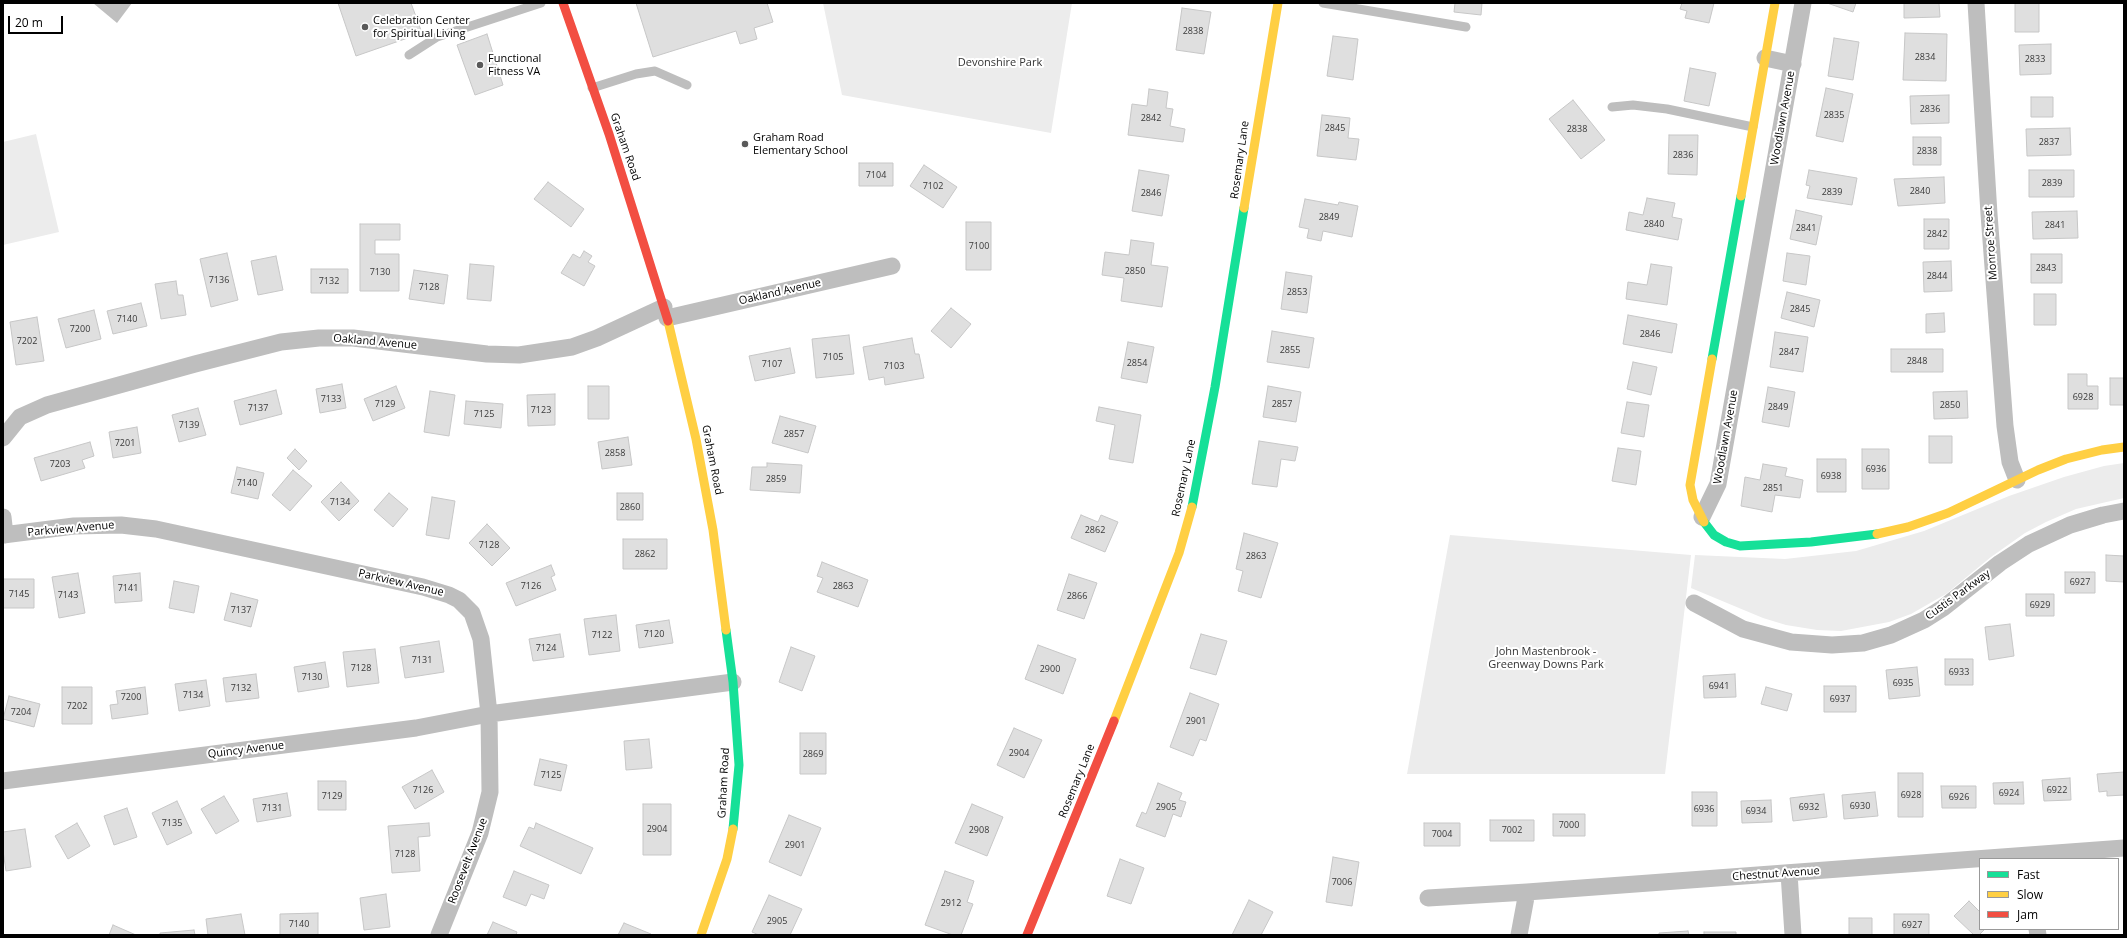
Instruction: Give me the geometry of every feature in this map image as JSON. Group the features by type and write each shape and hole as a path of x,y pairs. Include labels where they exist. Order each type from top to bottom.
{"street":[{"name":"Graham Road","path":"563,3 635,214 666,313 696,439 713,530 733,682 739,765 734,823 727,859 713,904 701,935"},
{"name":"Rosemary Lane","path":"1027,935 1137,665 1179,553 1192,505 1215,388 1278,3"},
{"path":"1775,3 1690,485 1693,500 1702,517 1714,534 1726,542 1740,546 1811,542 1868,536 1908,527 1948,513 2017,480 2066,460 2102,450 2124,447"},
{"name":"Woodlawn Avenue","path":"1702,517 1718,484 1803,3"},
{"name":"Monroe Street","path":"1976,3 1989,214 2005,426 2010,462 2017,480"},
{"path":"1765,58 1793,64"},
{"name":"Oakland Avenue","path":"3,438 20,417 47,405 281,342 319,338 353,338 487,354 519,355 572,347 666,313 892,266"},
{"name":"Custis Parkway","path":"1694,603 1743,629 1791,642 1832,645 1862,643 1891,635 1924,620 1943,608 2000,563 2030,544 2070,525 2103,515 2124,511"},
{"path":"3,517 4,535"},
{"name":"Parkview Avenue","path":"4,535 74,526 121,525 156,529 423,587 448,595 459,600 472,613 478,625 485,670 489,714"},
{"path":"489,714 733,682"},
{"name":"Quincy Avenue","path":"3,780 416,728 489,714"},
{"name":"Roosevelt Avenue","path":"439,935 486,815 490,784 489,714"},
{"name":"Chestnut Avenue","path":"2017,858 2124,848"},
{"name":"Chestnut Avenue","path":"1428,898 1979,860"},
{"path":"1788,873 1793,935"},
{"path":"1519,935 1527,892"}],"lane":[{"path":"410,55 437,37 541,3"},
{"path":"1323,3 1466,27"},
{"path":"592,88 636,74 655,71 687,85"},
{"path":"1612,107 1633,105 1667,109 1753,127"}],"green space":[{"name":"Devonshire Park","path":"823,3 1072,3 1051,133 842,95"},
{"path":"36,134 59,232 3,245 3,142"},
{"path":"2124,463 2124,498 2076,509 2025,533 1991,557 1946,594 1911,614 1889,622 1841,631 1817,630 1786,625 1763,618 1691,588 1695,555 1785,559 1856,551 1924,531 2009,496 2064,477 2104,466"},
{"name":"John Mastenbrook - Greenway Downs Park","path":"1450,535 1691,555 1665,774 1407,774"}],"shaded area":[{"path":"93,3 132,3 117,23"}],"building":[{"path":"338,3 411,3 422,33 356,56"},
{"path":"636,3 767,3 773,22 754,28 757,39 740,44 736,31 653,57"},
{"path":"1455,3 1482,3 1481,15 1454,12"},
{"path":"1682,3 1714,3 1709,23 1685,18 1687,11 1680,9"},
{"path":"1827,3 1856,3 1853,12"},
{"path":"1904,3 1939,3 1940,17 1904,18"},
{"path":"2015,3 2039,3 2039,32 2015,32"},
{"path":"1182,8 1211,12 1204,54 1176,50"},
{"path":"1905,33 1947,34 1946,81 1903,80"},
{"name":"Functional Fitness VA","path":"487,34 503,85 475,95 457,45"},
{"path":"1333,36 1358,39 1353,80 1327,76"},
{"path":"1834,38 1859,42 1853,80 1828,76"},
{"path":"2051,44 2051,74 2020,75 2019,45"},
{"path":"1690,68 1716,73 1709,106 1684,101"},
{"path":"1826,88 1853,94 1843,142 1816,136"},
{"path":"1149,89 1168,92 1166,108 1173,109 1170,126 1185,129 1183,142 1128,135 1132,104 1147,106"},
{"path":"1949,95 1949,123 1911,124 1910,96"},
{"path":"2031,97 2053,97 2053,117 2031,117"},
{"path":"1573,100 1605,140 1581,159 1549,119"},
{"path":"1322,115 1350,118 1348,138 1359,139 1356,160 1317,156"},
{"path":"2070,128 2071,155 2027,156 2026,129"},
{"path":"1669,135 1698,135 1697,175 1668,174"},
{"path":"1913,137 1941,137 1941,165 1913,165"},
{"path":"859,163 893,163 893,186 859,186"},
{"path":"924,165 957,187 943,208 910,186"},
{"path":"1139,170 1169,175 1162,216 1132,211"},
{"path":"1809,170 1857,178 1852,205 1807,198 1810,186 1806,185"},
{"path":"2029,170 2074,170 2074,197 2029,197"},
{"path":"1944,177 1945,203 1898,206 1894,179"},
{"path":"548,182 584,209 571,227 534,199"},
{"path":"1647,198 1675,203 1672,217 1682,219 1678,240 1626,230 1629,212 1643,215"},
{"path":"1305,199 1338,205 1339,202 1358,206 1352,237 1323,231 1321,241 1307,238 1309,229 1299,227"},
{"path":"1796,210 1822,216 1816,245 1790,239"},
{"path":"2077,211 2078,238 2033,239 2032,212"},
{"path":"1924,219 1949,219 1949,249 1924,249"},
{"path":"966,222 991,222 991,270 966,270"},
{"path":"360,224 400,224 400,240 375,240 375,254 399,254 399,291 360,291"},
{"path":"1131,240 1154,243 1151,265 1168,267 1162,307 1121,301 1124,278 1102,275 1105,252 1129,255"},
{"path":"584,251 592,256 588,262 595,266 584,286 561,273 573,254 580,258"},
{"path":"227,253 238,300 211,307 200,259"},
{"path":"1787,253 1810,256 1806,285 1783,281"},
{"path":"2031,254 2062,254 2062,283 2031,283"},
{"path":"276,256 283,290 258,295 251,261"},
{"path":"1951,261 1952,291 1924,292 1923,262"},
{"path":"470,264 494,266 491,301 467,299"},
{"path":"1651,264 1672,267 1667,305 1626,299 1628,282 1647,285"},
{"path":"311,269 348,269 348,293 311,293"},
{"path":"414,270 448,275 444,304 409,299"},
{"path":"1286,272 1312,276 1307,313 1281,309"},
{"path":"176,281 178,295 183,295 186,315 161,319 155,284"},
{"path":"1787,292 1820,300 1814,327 1781,318"},
{"path":"2034,294 2056,294 2056,325 2034,325"},
{"path":"141,303 147,326 113,334 107,311"},
{"path":"951,308 971,324 951,348 931,331"},
{"path":"94,310 101,339 66,348 58,319"},
{"path":"1944,313 1945,332 1926,333 1926,314"},
{"path":"1628,315 1677,324 1672,353 1623,344"},
{"path":"37,317 44,361 16,365 10,322"},
{"path":"1272,331 1314,338 1309,368 1267,362"},
{"path":"1775,332 1808,337 1803,372 1770,367"},
{"path":"849,335 854,374 816,378 812,339"},
{"path":"912,338 915,354 919,354 924,378 885,385 884,377 869,380 863,347"},
{"path":"1128,342 1154,347 1147,383 1121,378"},
{"path":"790,348 795,373 755,381 749,356"},
{"path":"1891,349 1943,349 1943,372 1891,372"},
{"path":"1633,362 1657,367 1651,395 1627,389"},
{"path":"2068,374 2087,374 2087,386 2098,386 2098,409 2068,409"},
{"path":"2110,378 2124,378 2124,405 2110,405"},
{"path":"342,384 346,408 320,413 316,389"},
{"path":"396,386 405,408 373,421 364,399"},
{"path":"588,386 609,386 609,419 588,419"},
{"path":"1268,386 1301,392 1296,422 1263,417"},
{"path":"1768,387 1795,392 1789,427 1762,422"},
{"path":"276,390 282,414 240,425 234,401"},
{"path":"430,391 455,395 449,436 424,432"},
{"path":"1967,391 1968,418 1934,419 1933,392"},
{"path":"555,394 555,425 528,426 527,395"},
{"path":"466,401 503,404 501,428 464,424"},
{"path":"1627,402 1649,405 1644,437 1621,433"},
{"path":"1099,407 1141,415 1133,463 1109,459 1115,425 1096,421"},
{"path":"198,408 206,435 179,442 172,415"},
{"path":"780,416 816,426 808,453 772,443"},
{"path":"137,427 141,453 113,458 109,432"},
{"path":"1929,436 1952,436 1952,463 1929,463"},
{"path":"628,437 632,465 602,469 598,442"},
{"path":"1259,441 1298,447 1295,461 1281,459 1277,487 1252,484"},
{"path":"90,442 94,456 82,460 85,468 41,481 34,458"},
{"path":"1618,448 1641,451 1636,485 1612,481"},
{"path":"295,449 307,461 299,470 287,458"},
{"path":"1862,449 1889,449 1889,489 1862,489"},
{"path":"1817,459 1846,459 1846,492 1817,492"},
{"path":"767,463 802,465 800,493 750,490 752,467 767,467"},
{"path":"1763,464 1787,468 1785,476 1803,480 1800,498 1775,495 1772,512 1741,506 1745,477 1760,480"},
{"path":"237,467 264,473 258,499 231,493"},
{"path":"293,470 312,486 290,511 272,495"},
{"path":"341,482 359,501 339,521 321,502"},
{"path":"389,493 408,509 393,527 374,510"},
{"path":"617,493 643,493 643,520 617,520"},
{"path":"432,497 455,501 449,539 426,535"},
{"path":"1081,515 1098,522 1101,515 1118,522 1105,552 1071,538"},
{"path":"487,524 510,548 492,566 469,543"},
{"path":"1244,533 1278,543 1261,598 1238,591 1243,571 1236,569"},
{"path":"623,539 667,539 667,569 623,569"},
{"path":"2106,555 2124,556 2124,582 2106,581"},
{"path":"822,562 868,580 858,607 817,592 823,578 817,576"},
{"path":"551,565 555,575 551,577 556,590 516,606 506,583"},
{"path":"2065,572 2095,572 2095,593 2065,593"},
{"path":"78,573 85,613 59,618 52,577"},
{"path":"140,573 142,601 115,603 113,576"},
{"path":"1069,574 1097,583 1084,619 1057,610"},
{"path":"3,579 34,579 34,608 3,608"},
{"path":"174,581 199,586 194,613 169,608"},
{"path":"231,593 258,600 251,627 224,620"},
{"path":"2026,594 2054,594 2054,616 2026,616"},
{"path":"616,615 620,651 589,655 584,619"},
{"path":"669,620 673,643 639,648 636,625"},
{"path":"2010,624 2014,656 1989,660 1985,627"},
{"path":"560,634 564,657 533,661 529,639"},
{"path":"1201,634 1227,641 1216,675 1190,668"},
{"path":"439,641 444,672 405,678 400,647"},
{"path":"1038,645 1076,659 1063,694 1025,679"},
{"path":"791,647 815,656 802,691 779,682"},
{"path":"375,649 379,683 347,687 343,652"},
{"path":"1945,659 1973,659 1973,685 1945,685"},
{"path":"325,662 329,687 298,692 294,667"},
{"path":"1917,667 1920,696 1889,699 1886,670"},
{"path":"256,674 259,698 226,702 223,678"},
{"path":"1735,674 1736,697 1704,698 1703,676"},
{"path":"206,680 210,706 179,711 175,684"},
{"path":"1824,686 1856,686 1856,712 1824,712"},
{"path":"62,687 92,687 92,724 62,724"},
{"path":"145,687 148,714 112,719 110,705 118,704 116,691"},
{"path":"1766,687 1792,694 1787,711 1761,704"},
{"path":"1190,693 1219,704 1206,741 1200,739 1193,756 1170,747"},
{"path":"9,696 40,704 34,727 3,719"},
{"path":"1014,728 1042,740 1024,778 997,765"},
{"path":"800,733 826,733 826,774 800,774"},
{"path":"649,739 652,768 626,770 624,741"},
{"path":"540,759 567,765 561,791 534,785"},
{"path":"432,770 444,792 415,809 402,787"},
{"path":"2124,772 2124,795 2107,796 2107,791 2099,792 2097,774"},
{"path":"1898,773 1923,773 1923,817 1898,817"},
{"path":"2070,778 2071,800 2044,801 2042,780"},
{"path":"318,781 346,781 346,810 318,810"},
{"path":"2023,782 2024,804 1994,804 1993,783"},
{"path":"1158,783 1182,793 1179,800 1186,802 1181,817 1173,814 1165,837 1136,826 1142,812 1146,814"},
{"path":"1941,786 1976,786 1976,808 1942,808"},
{"path":"1692,792 1717,792 1717,826 1692,826"},
{"path":"1875,792 1878,816 1844,819 1842,795"},
{"path":"287,793 291,816 257,822 253,799"},
{"path":"1824,794 1827,817 1793,821 1790,798"},
{"path":"224,796 239,821 216,834 201,809"},
{"path":"1771,800 1772,822 1742,823 1741,801"},
{"path":"177,801 192,833 167,845 152,813"},
{"path":"643,804 671,804 671,855 643,855"},
{"path":"972,804 1003,817 987,856 955,843"},
{"path":"127,808 137,837 114,845 104,816"},
{"path":"1553,814 1585,814 1585,836 1553,836"},
{"path":"789,815 821,828 801,876 769,862"},
{"path":"1490,820 1534,820 1534,841 1490,841"},
{"path":"77,823 90,846 68,859 55,836"},
{"path":"429,823 430,836 418,837 420,871 392,873 388,826"},
{"path":"536,823 593,848 581,874 520,846 529,827 534,829"},
{"path":"1424,823 1460,823 1460,846 1424,846"},
{"path":"25,829 31,867 6,871 3,851 3,832"},
{"path":"1333,857 1359,862 1352,906 1326,902"},
{"path":"1120,859 1144,868 1131,904 1107,896"},
{"path":"514,871 549,885 544,899 531,894 526,906 503,897"},
{"path":"945,871 974,881 967,902 973,904 961,935 953,935 925,925"},
{"path":"386,894 390,927 364,930 360,898"},
{"path":"769,895 802,909 790,935 759,935 752,932"},
{"path":"1249,900 1273,912 1261,935 1232,935"},
{"path":"1969,901 1979,911 1979,930 1984,930 1979,935 1974,935 1954,916"},
{"path":"318,913 318,935 280,935 280,914"},
{"path":"241,914 245,935 208,935 206,919"},
{"path":"1894,914 1929,914 1929,935 1894,935"},
{"path":"1849,918 1872,918 1872,935 1849,935"},
{"path":"493,922 517,932 516,935 487,935"},
{"path":"624,923 651,934 651,935 618,935"},
{"path":"113,925 136,935 109,935"},
{"path":"194,930 195,935 160,935 160,933"},
{"path":"1688,931 1689,935 1659,935 1659,933"},
{"path":"1704,932 1736,932 1736,935 1704,935"}],"traffic: fast":[{"path":"1712,359 1741,196"},
{"path":"1192,507 1215,387 1244,208"},
{"path":"1704,522 1714,535 1726,542 1740,546 1811,542 1877,534"},
{"path":"726,630 733,682 739,765 733,829"}],"traffic: slow":[{"path":"1244,208 1278,3"},
{"path":"1741,196 1775,3"},
{"path":"668,321 696,439 713,530 726,630"},
{"path":"1704,522 1693,500 1690,485 1712,359"},
{"path":"1877,534 1908,527 1948,513 2038,470 2066,459 2102,450 2124,447"},
{"path":"1114,721 1179,553 1192,507"},
{"path":"701,935 727,859 733,829"}],"traffic: jam":[{"path":"563,3 609,134 668,321"},
{"path":"1027,935 1114,721"}],"place":[{"name":"Celebration Center for Spiritual Living","path":"365,27"},
{"name":"Functional Fitness VA","path":"480,65"},
{"name":"Graham Road Elementary School","path":"745,144"}]}
